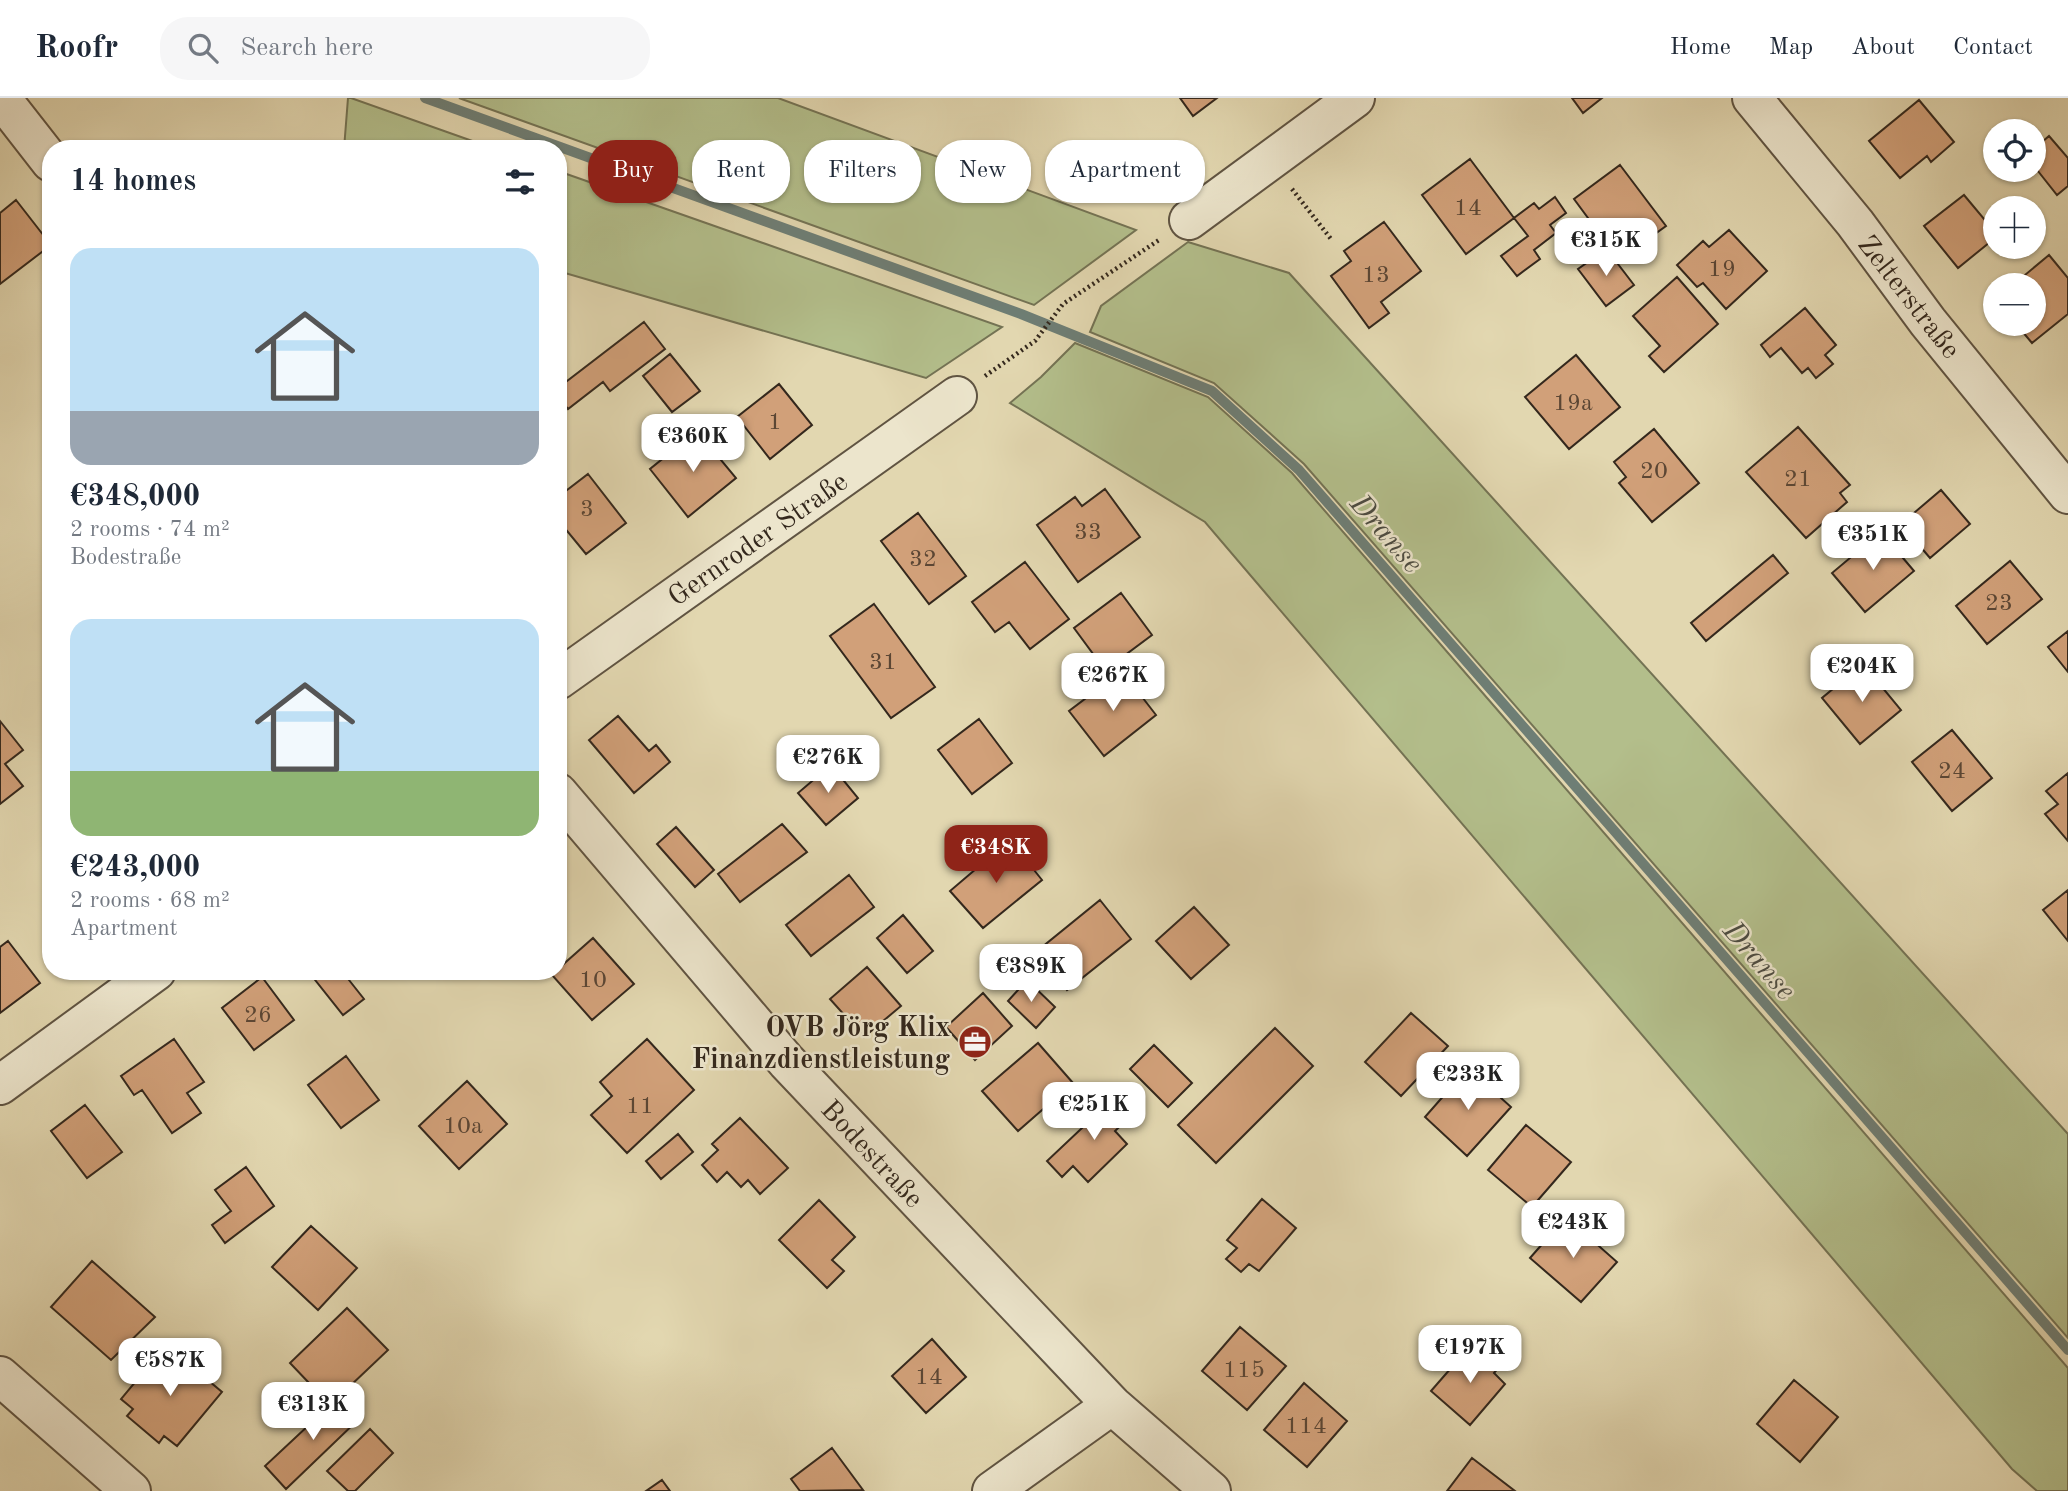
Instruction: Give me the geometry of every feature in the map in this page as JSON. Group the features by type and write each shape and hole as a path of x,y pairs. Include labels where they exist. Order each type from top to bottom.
{"street":[{"path":"1189,220 1355,98"},
{"name":"Zelterstraße","path":"1752,98 1854,223 1928,322 2068,494"},
{"path":"6,117 42,153"},
{"name":"Gernroder Straße","path":"567,674 957,396"},
{"name":"Bodestraße","path":"567,804 787,1062 1112,1405 1211,1491"},
{"path":"0,1085 144,980"},
{"path":"0,1376 131,1491"},
{"path":"992,1491 1112,1405"}],"path":[{"path":"1269,161 1331,239"},
{"path":"957,396 1035,341 1063,304 1189,220"}],"green space":[{"path":"348,98 351,98 470,140 345,140"},
{"path":"459,98 778,98 892,140 804,140 804,203 921,203 921,151 935,156 935,203 1031,203 1031,191 1045,196 1045,203 1063,203 1136,230 1034,305 751,203 790,203 790,140 692,140 692,182 678,177 678,140 588,140 588,144"},
{"path":"567,174 588,182 588,203 649,203 1002,327 926,378 567,274"},
{"path":"1188,242 1289,273 2068,1134 2068,1338 1304,464 1214,383 1090,332 1101,306"},
{"path":"1075,343 1208,397 1292,473 2068,1368 2068,1491 2037,1491 2012,1469 1205,522 1010,403"}],"building":[{"path":"1180,98 1217,98 1193,116"},
{"path":"1572,98 1602,98 1583,113"},
{"path":"1919,100 1954,142 1931,162 1927,156 1900,178 1869,141"},
{"path":"2049,136 2068,158 2068,186 2057,195 2046,181 2046,139"},
{"path":"1470,159 1514,218 1466,254 1422,195"},
{"path":"1620,165 1666,226 1619,260 1574,199"},
{"path":"1964,195 1983,218 1983,248 1958,268 1924,226"},
{"path":"1555,197 1566,213 1550,225 1556,233 1534,250 1540,259 1517,276 1501,256 1528,236 1514,218 1534,203 1539,209"},
{"path":"16,200 42,233 42,252 0,284 0,213"},
{"path":"1384,222 1421,271 1381,302 1389,313 1369,328 1331,276 1351,261 1344,251"},
{"path":"1729,230 1767,271 1726,309 1703,283 1697,287 1677,265 1703,241 1709,247"},
{"path":"1598,255 1602,261 1611,255 1634,285 1606,306 1578,269"},
{"path":"2049,255 2068,278 2068,314 2046,332 2046,273 2027,273"},
{"path":"1677,277 1718,324 1664,372 1649,356 1660,346 1633,316"},
{"path":"1805,308 1836,345 1825,355 1833,364 1816,378 1808,368 1802,373 1781,348 1770,357 1761,345"},
{"path":"644,322 665,349 610,391 603,382 568,409 567,381"},
{"path":"2026,336 2041,336 2032,343"},
{"path":"670,354 700,391 672,412 643,376"},
{"path":"1576,355 1620,407 1569,449 1525,397"},
{"path":"779,384 812,425 770,459 737,417"},
{"path":"1798,427 1850,485 1840,493 1847,502 1806,538 1746,472"},
{"path":"1654,429 1699,483 1652,522 1619,483 1626,477 1614,462"},
{"path":"697,431 736,478 688,517 650,469"},
{"path":"588,474 626,523 586,554 567,531 567,490"},
{"path":"1105,489 1140,537 1078,582 1037,525 1075,497 1082,506"},
{"path":"1941,490 1970,524 1930,558 1901,524"},
{"path":"918,513 966,576 929,604 881,541"},
{"path":"1881,532 1914,571 1865,612 1832,573"},
{"path":"1773,555 1788,573 1706,641 1691,623"},
{"path":"2010,561 2042,599 1987,644 1956,606"},
{"path":"1025,562 1069,619 1030,649 1009,622 995,632 972,602"},
{"path":"1121,593 1152,635 1105,670 1074,628"},
{"path":"874,604 935,687 891,718 830,636"},
{"path":"2068,631 2068,672 2048,647"},
{"path":"1863,664 1901,710 1860,744 1822,698"},
{"path":"1122,671 1156,715 1104,756 1069,711"},
{"path":"618,716 649,751 656,745 670,762 634,793 589,740"},
{"path":"979,719 1012,763 972,794 938,750"},
{"path":"0,721 23,750 5,764 23,786 0,804"},
{"path":"1952,730 1992,778 1952,811 1912,762"},
{"path":"831,765 858,798 826,825 798,793"},
{"path":"2068,773 2068,841 2045,814 2058,804 2046,791"},
{"path":"782,824 807,852 740,902 718,874"},
{"path":"676,827 714,870 695,887 657,844"},
{"path":"1010,840 1042,880 983,928 950,891"},
{"path":"849,875 874,907 811,956 786,925"},
{"path":"2068,890 2068,941 2043,910"},
{"path":"1100,900 1131,939 1067,990 1036,952"},
{"path":"1194,907 1229,945 1191,979 1156,941"},
{"path":"903,915 933,951 907,973 877,938"},
{"path":"593,938 634,984 592,1020 556,980 567,980 567,961"},
{"path":"8,941 40,983 0,1013 0,947"},
{"path":"867,967 901,1006 864,1037 830,999"},
{"path":"258,980 264,980 294,1020 254,1050 222,1008"},
{"path":"315,980 349,980 364,999 343,1015"},
{"path":"1027,980 1055,1007 1036,1028 1008,1001"},
{"path":"983,993 1012,1026 975,1060 946,1027"},
{"path":"1411,1013 1448,1046 1401,1096 1365,1062"},
{"path":"1275,1028 1313,1066 1216,1163 1178,1125"},
{"path":"174,1039 204,1082 187,1093 201,1113 172,1133 142,1090 134,1095 121,1076"},
{"path":"647,1039 694,1090 627,1153 591,1115 612,1096 600,1082"},
{"path":"1038,1043 1073,1083 1018,1131 982,1091"},
{"path":"1154,1045 1192,1083 1168,1107 1130,1069"},
{"path":"346,1056 379,1100 341,1128 308,1085"},
{"path":"1468,1068 1511,1107 1467,1156 1425,1117"},
{"path":"467,1081 507,1124 459,1169 419,1126"},
{"path":"1117,1095 1134,1113 1115,1131 1127,1144 1088,1182 1073,1166 1062,1177 1047,1161"},
{"path":"85,1105 122,1152 87,1178 51,1131"},
{"path":"740,1118 788,1168 760,1194 748,1180 741,1187 727,1172 717,1182 702,1165 718,1150 712,1144"},
{"path":"1526,1125 1571,1162 1532,1207 1488,1170"},
{"path":"678,1134 693,1152 661,1179 646,1161"},
{"path":"246,1167 274,1206 225,1243 212,1225 231,1211 215,1190"},
{"path":"1262,1199 1296,1228 1259,1271 1249,1264 1241,1272 1226,1259 1237,1248 1227,1240"},
{"path":"819,1200 855,1237 832,1260 844,1271 827,1288 779,1240"},
{"path":"1566,1217 1617,1262 1581,1302 1530,1258"},
{"path":"311,1226 357,1268 318,1310 272,1267"},
{"path":"92,1261 155,1317 111,1360 51,1307"},
{"path":"347,1308 388,1350 330,1405 290,1363"},
{"path":"1240,1327 1286,1366 1247,1410 1202,1371"},
{"path":"932,1339 966,1377 926,1413 892,1376"},
{"path":"1472,1344 1499,1367 1494,1373 1505,1384 1470,1425 1431,1391"},
{"path":"166,1345 222,1392 177,1446 164,1436 159,1443 127,1416 133,1409 121,1399"},
{"path":"1794,1380 1838,1417 1800,1462 1757,1424"},
{"path":"1304,1383 1347,1421 1307,1467 1264,1430"},
{"path":"340,1396 361,1417 286,1489 265,1466"},
{"path":"370,1429 393,1453 355,1491 348,1491 327,1471"},
{"path":"832,1448 863,1490 800,1491 791,1479"},
{"path":"1472,1458 1515,1491 1447,1491"},
{"path":"662,1480 670,1491 646,1491"}],"waterway":[{"name":"Dranse","path":"425,98 541,140"},
{"name":"Dranse","path":"567,149 1021,314 1212,391 1299,470 2068,1350"}],"place":[{"name":"OVB Jörg Klix Finanzdienstleistung","path":"975,1042"}]}
